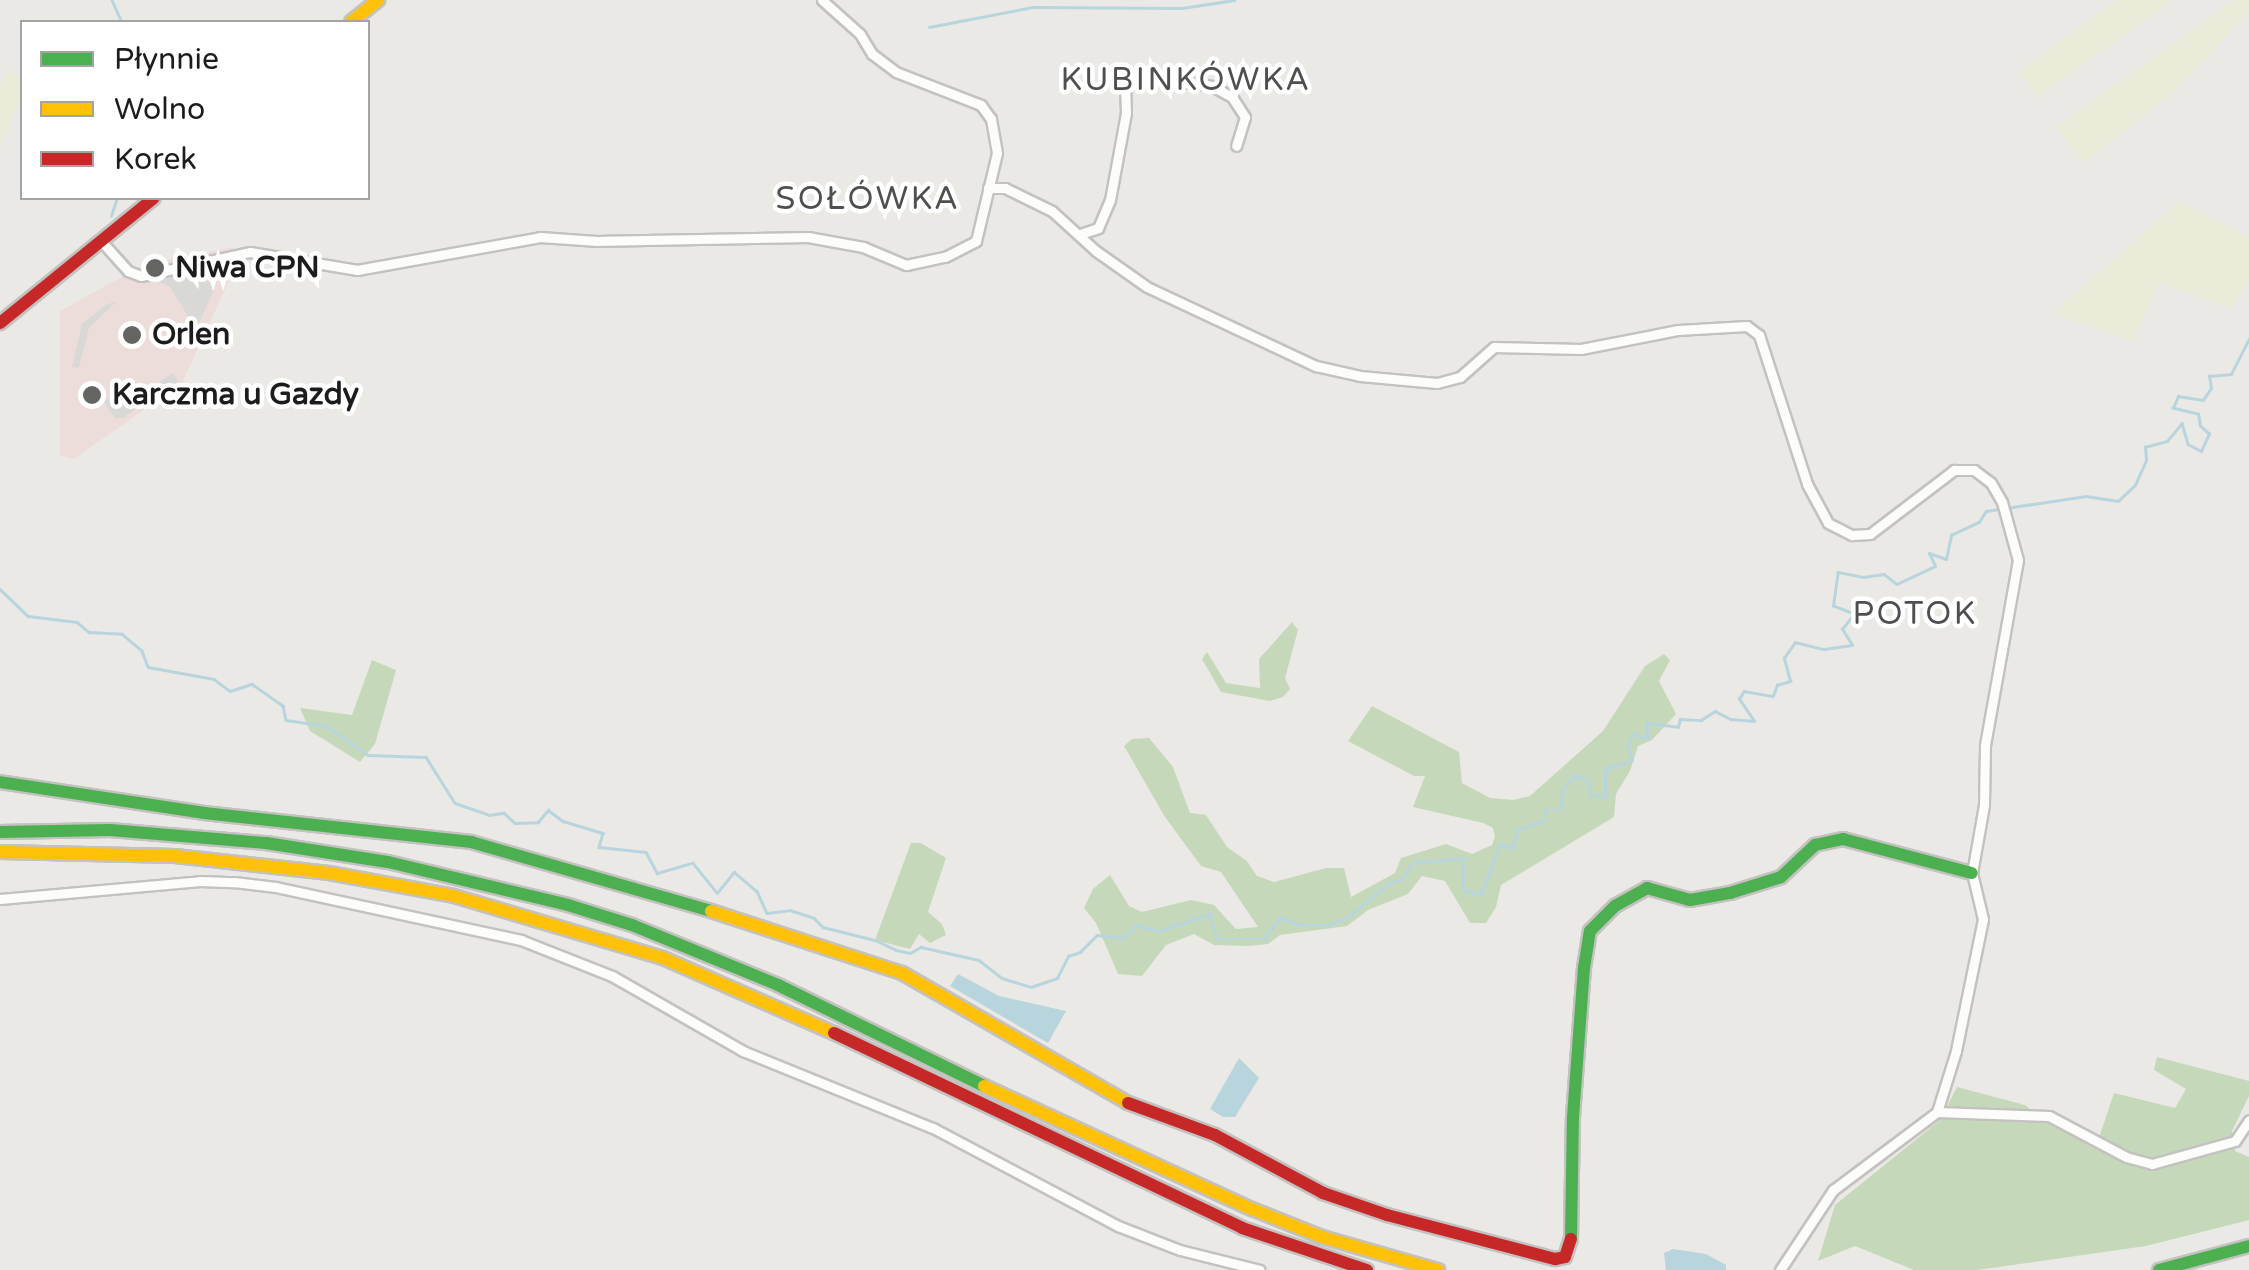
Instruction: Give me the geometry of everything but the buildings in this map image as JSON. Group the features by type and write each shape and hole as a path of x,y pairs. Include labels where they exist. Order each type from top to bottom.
{"main road":[{"path":"353,20 378,0"},
{"path":"0,323 152,200"},
{"path":"0,782 204,813 470,842 772,928 902,973 1114,1096 1153,1115 1215,1135 1323,1192 1387,1215 1555,1260 1565,1257 1572,1246 1573,1117 1590,931 1615,906 1647,888 1690,900 1747,888 1781,877 1815,845 1843,839 1972,874"},
{"path":"0,832 110,830 266,843 388,862 568,905 764,979 1102,1144 1252,1210 1322,1237 1438,1270"},
{"path":"0,852 175,856 312,870 437,893 566,926 663,958 774,1005 1242,1228 1367,1270"},
{"path":"2159,1270 2249,1246"}],"street":[{"path":"102,242 128,271 140,276 250,252 358,270 540,237 597,241 808,237 863,246 906,265 923,264 976,241 997,136 980,105 896,72 872,54 860,34 822,0"},
{"path":"1080,234 1098,228 1110,200 1126,114 1125,79 1130,75 1212,86 1232,97 1244,116 1236,146"},
{"path":"988,188 1022,195 1052,211 1147,286 1316,366 1360,376 1438,382 1460,377 1494,348 1581,349 1678,330 1747,326 1759,336 1807,484 1828,524 1852,535 1870,534 1954,470 1974,470 1991,483 2002,502 2018,560 1984,746 1984,805 1972,874 1982,919 1956,1051 1938,1112 1824,1200 1780,1270"},
{"path":"0,899 200,881 234,882 276,887 521,940 612,976 743,1051 932,1128 1118,1226 1180,1250 1260,1270"},
{"path":"1938,1112 2050,1116 2126,1156 2152,1164 2235,1141 2249,1120"}],"shaded area":[{"name":"Orlen","path":"234,247 231,276 182,383 74,459 60,456 60,311 144,265"},
{"path":"200,268 214,290 196,329 170,287 154,279"},
{"path":"117,301 89,328 79,368 72,367 82,324"},
{"path":"173,373 178,381 123,418 115,418 104,402 111,398 119,409"}],"green space":[{"path":"2117,0 2173,0 2037,98 2019,72"},
{"path":"2234,0 2249,0 2249,10 2214,51 2169,96 2084,163 2056,127"},
{"path":"8,71 20,76 20,99 0,146 0,86"},
{"path":"2180,201 2249,238 2249,281 2232,309 2159,283 2133,341 2052,314"},
{"path":"1292,622 1298,630 1285,678 1290,689 1283,697 1270,701 1221,692 1202,659 1207,652 1226,683 1260,688 1259,659"},
{"path":"1664,654 1670,660 1659,681 1676,714 1652,740 1638,746 1630,771 1616,794 1614,817 1501,885 1496,907 1486,923 1470,923 1445,881 1422,876 1408,894 1368,910 1347,926 1280,935 1268,944 1249,946 1214,945 1194,934 1166,945 1142,976 1118,974 1096,923 1084,908 1093,889 1110,875 1129,906 1142,912 1191,900 1214,905 1236,929 1258,927 1221,872 1201,866 1165,817 1124,746 1132,739 1149,738 1173,767 1190,813 1206,815 1227,847 1247,861 1257,876 1274,882 1326,868 1344,868 1351,897 1395,873 1401,858 1446,844 1472,854 1492,845 1495,837 1493,828 1483,823 1413,807 1425,776 1414,776 1348,741 1372,706 1459,752 1462,783 1490,798 1513,800 1530,796 1603,731 1645,666"},
{"path":"372,660 396,670 375,744 360,762 310,731 300,708 352,715"},
{"path":"911,843 921,843 946,858 928,912 942,924 946,935 930,943 919,934 910,949 875,940"},
{"path":"2157,1057 2249,1081 2249,1096 2232,1131 2235,1151 2249,1157 2249,1220 2146,1246 1977,1270 1914,1270 1855,1246 1818,1261 1835,1205 1940,1120 1957,1087 2025,1105 2045,1122 2096,1147 2114,1093 2175,1108 2186,1089 2154,1070"}],"water":[{"path":"958,974 999,996 1066,1011 1048,1043 950,986"},
{"path":"1239,1058 1259,1078 1235,1117 1223,1117 1210,1109"},
{"path":"1673,1249 1706,1254 1726,1265 1726,1270 1666,1270 1664,1253"}],"waterway":[{"path":"112,0 121,20"},
{"path":"929,27 1033,7 1182,8 1234,0"},
{"path":"111,216 116,200"},
{"path":"0,589 28,616 77,622 89,632 122,634 142,651 148,667 214,679 230,691 252,684 283,706 286,720 327,726 368,755 426,757 455,803 489,815 504,813 515,823 538,822 548,810 563,821 603,833 599,847 646,852 657,873 693,863 717,893 734,872 757,891 767,913 790,910 814,918 823,927 875,940 896,950 910,953 921,947 979,960 1002,978 1031,987 1057,978 1068,956 1080,952 1097,935 1123,938 1136,925 1159,931 1210,914 1217,939 1264,939 1279,918 1302,925 1329,925 1351,915 1387,884 1402,879 1412,863 1463,858 1464,890 1481,894 1500,844 1513,848 1517,830 1543,821 1545,810 1561,810 1562,789 1574,776 1588,780 1591,795 1605,797 1605,769 1632,760 1627,746 1632,734 1647,738 1647,723 1678,727 1680,719 1701,720 1715,711 1731,719 1754,721 1739,699 1744,691 1773,696 1777,685 1790,681 1784,658 1795,642 1824,649 1852,645 1842,629 1854,614 1833,606 1838,572 1863,577 1884,574 1897,584 1935,566 1929,553 1946,559 1951,535 1979,522 1986,511 2086,496 2118,501 2135,485 2146,460 2145,447 2167,441 2182,423 2188,444 2201,451 2209,434 2200,426 2198,414 2173,408 2178,396 2203,400 2211,388 2209,376 2231,374 2249,339"}],"traffic: fast":[{"path":"0,782 204,813 471,842 711,911"},
{"path":"0,832 110,830 266,843 388,862 568,905 632,925 778,985 984,1086"},
{"path":"1571,1239 1573,1117 1584,968 1590,931 1615,906 1647,888 1690,900 1730,893 1781,877 1815,845 1843,839 1972,873"},
{"path":"2159,1270 2249,1246"}],"traffic: slow":[{"path":"353,20 378,0"},
{"path":"0,852 175,856 329,873 454,896 663,958 834,1033"},
{"path":"711,911 902,973 1128,1103"},
{"path":"984,1086 1252,1209 1322,1237 1438,1270"}],"traffic: jam":[{"path":"0,323 152,200"},
{"path":"834,1033 1242,1228 1367,1270"},
{"path":"1128,1103 1215,1135 1323,1193 1387,1215 1555,1259 1565,1257 1571,1239"}],"place":[{"name":"Niwa CPN","path":"155,268"},
{"name":"Orlen","path":"132,335"},
{"name":"Karczma u Gazdy","path":"92,395"}],"district":[{"name":"KUBINKÓWKA","path":"1186,80"},
{"name":"SOŁÓWKA","path":"868,199"},
{"name":"POTOK","path":"1915,614"}]}
